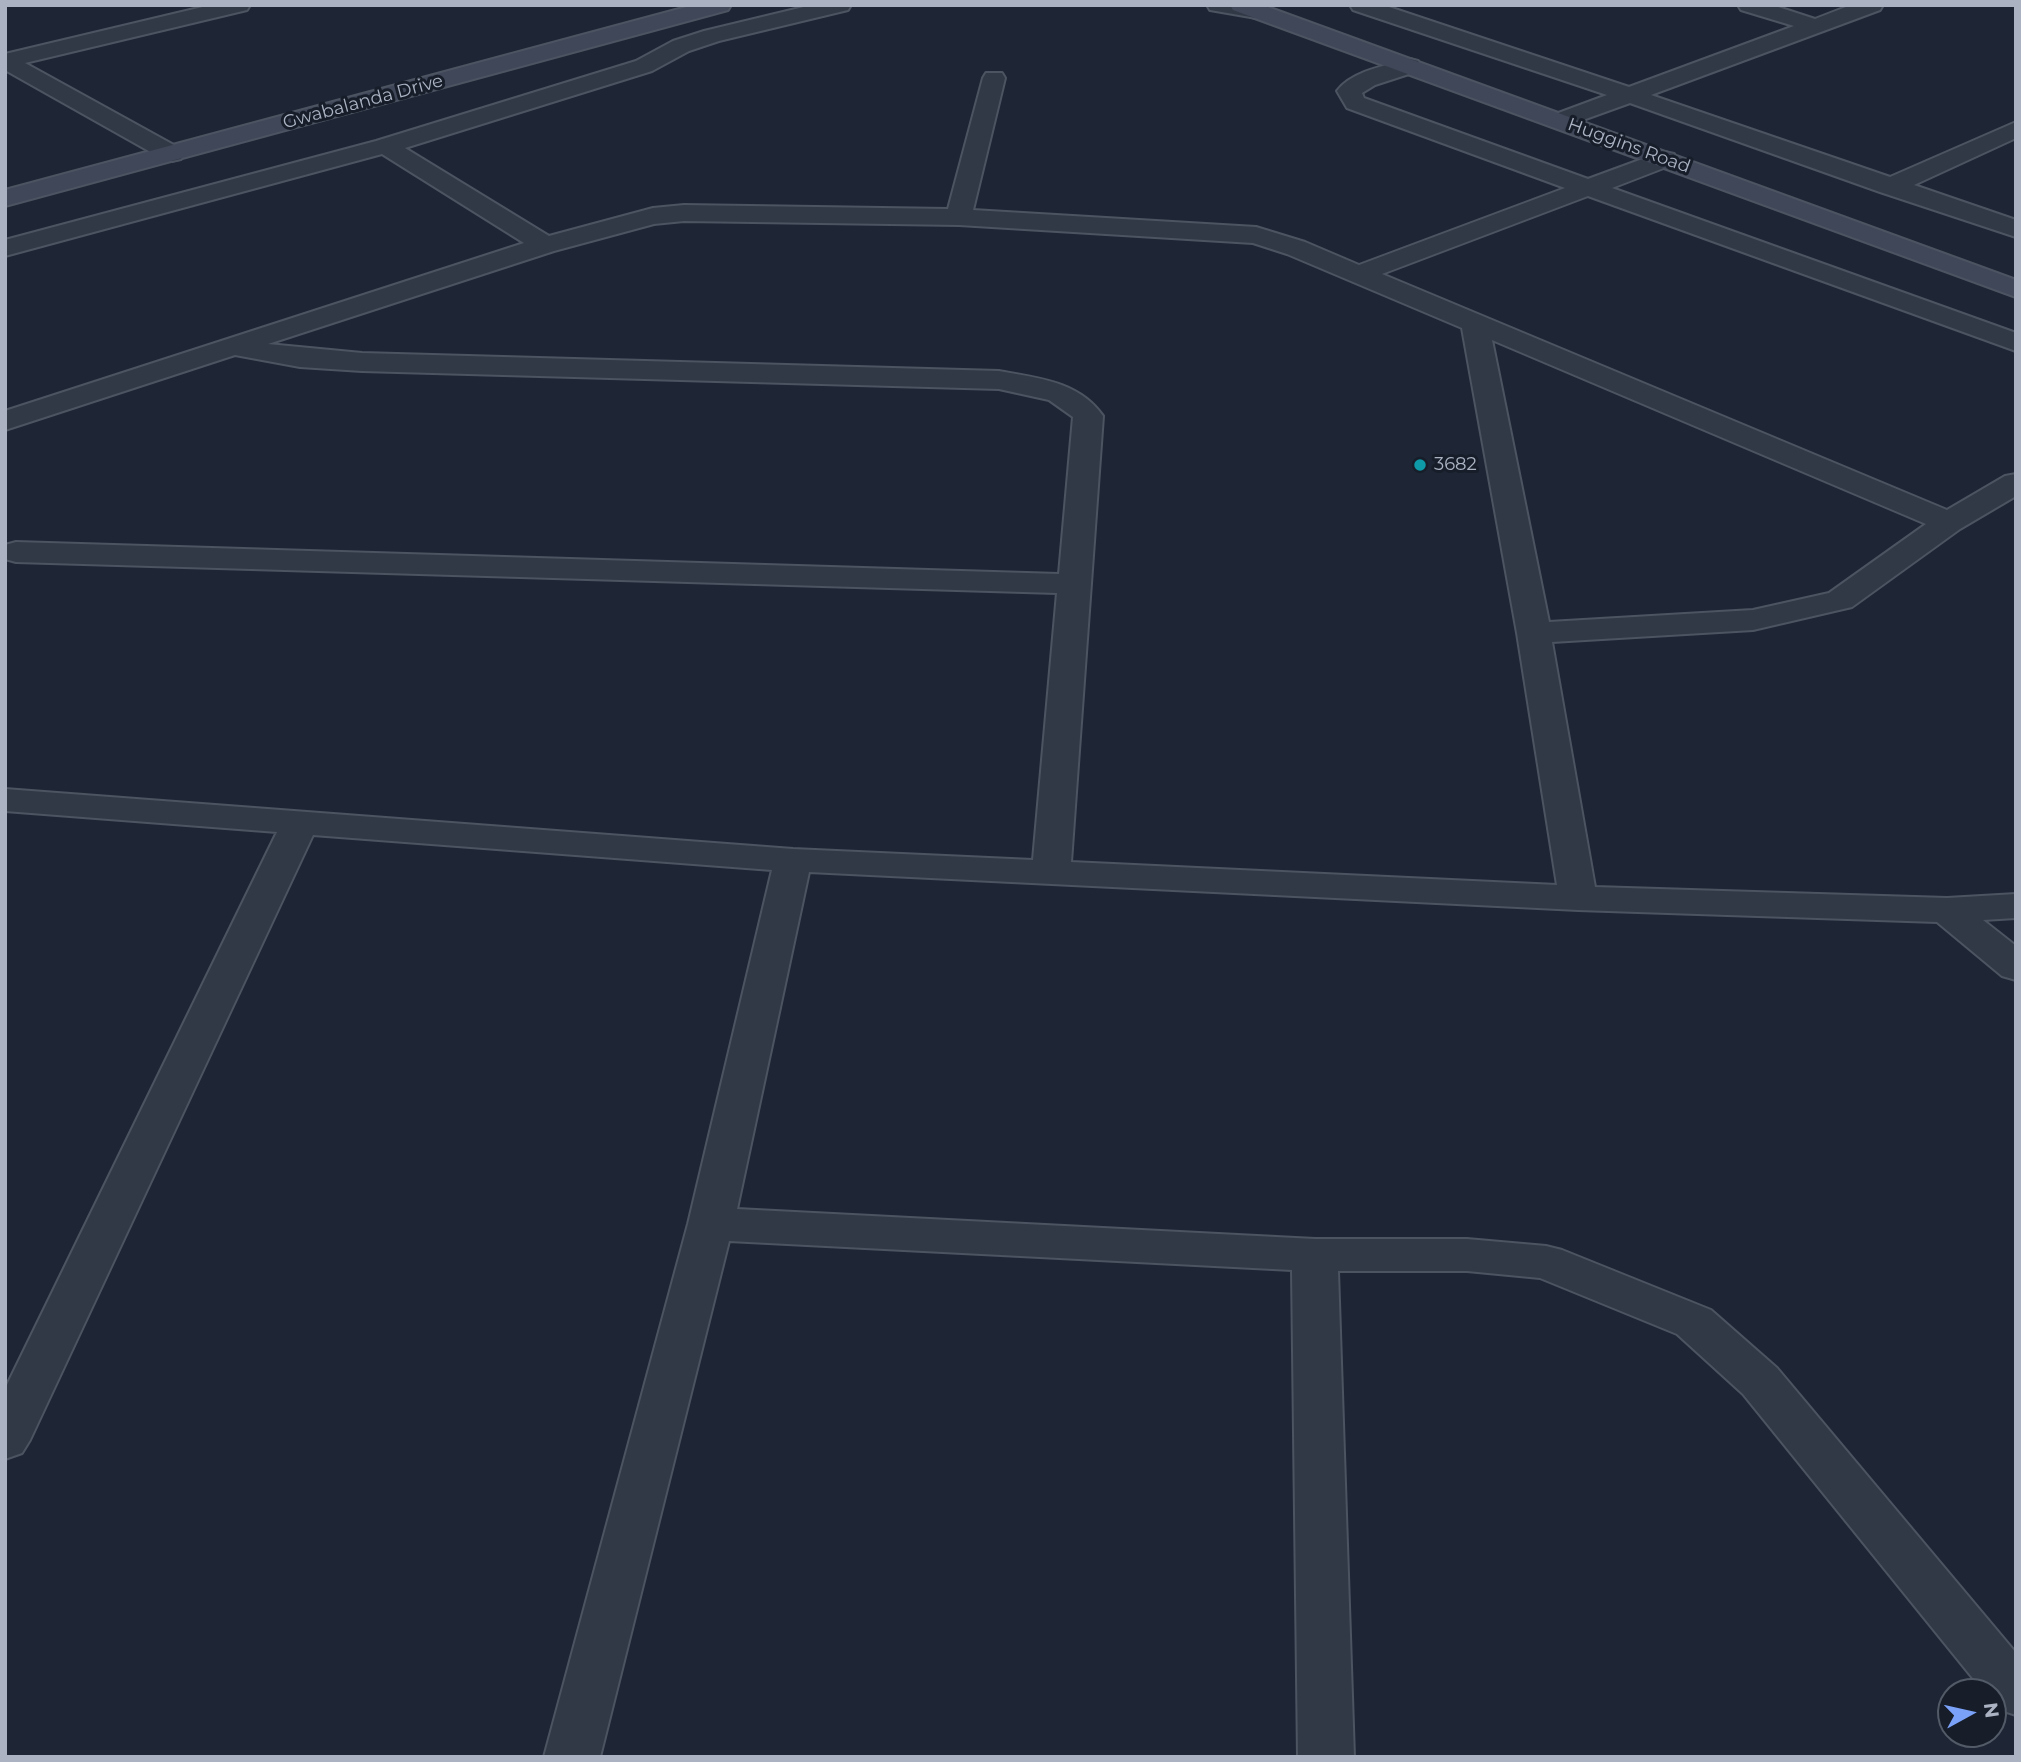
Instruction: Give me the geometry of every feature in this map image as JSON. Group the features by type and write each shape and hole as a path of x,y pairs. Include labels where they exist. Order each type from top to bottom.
{"street":[{"path":"5,61 239,5"},
{"name":"Gwabalanda Drive","path":"5,198 720,5"},
{"path":"5,248 385,146 644,66 681,46 712,36 840,5"},
{"path":"1218,5 1252,9"},
{"path":"1361,5 2016,229"},
{"path":"1749,5 1815,26"},
{"path":"1560,120 1633,96 1872,5"},
{"name":"Huggins Road","path":"1252,9 2016,289"},
{"path":"5,61 172,154"},
{"path":"1410,66 1367,80 1349,91 1356,103 2016,343"},
{"path":"959,216 994,78"},
{"path":"1889,187 2016,129"},
{"path":"385,146 545,245"},
{"path":"1358,274 1664,159"},
{"path":"5,421 545,245 668,214 959,216 1256,235 1296,248 1949,522"},
{"path":"1475,323 1534,633 1578,898"},
{"path":"234,347 300,358 362,362 999,380 1065,394 1088,416 1051,872"},
{"path":"1534,633 1754,620 1840,600 1949,522 2016,483"},
{"path":"9,553 1073,584"},
{"path":"5,800 793,860 1578,898 1947,910 2016,906"},
{"path":"5,1440 300,822"},
{"path":"572,1757 711,1224 793,860"},
{"path":"1947,910 2016,967"},
{"path":"711,1224 1315,1255 1467,1255 1546,1262 1694,1322 1760,1381 2016,1692"},
{"path":"1315,1255 1326,1757"}],"place":[{"name":"3682","path":"1420,465"}]}
